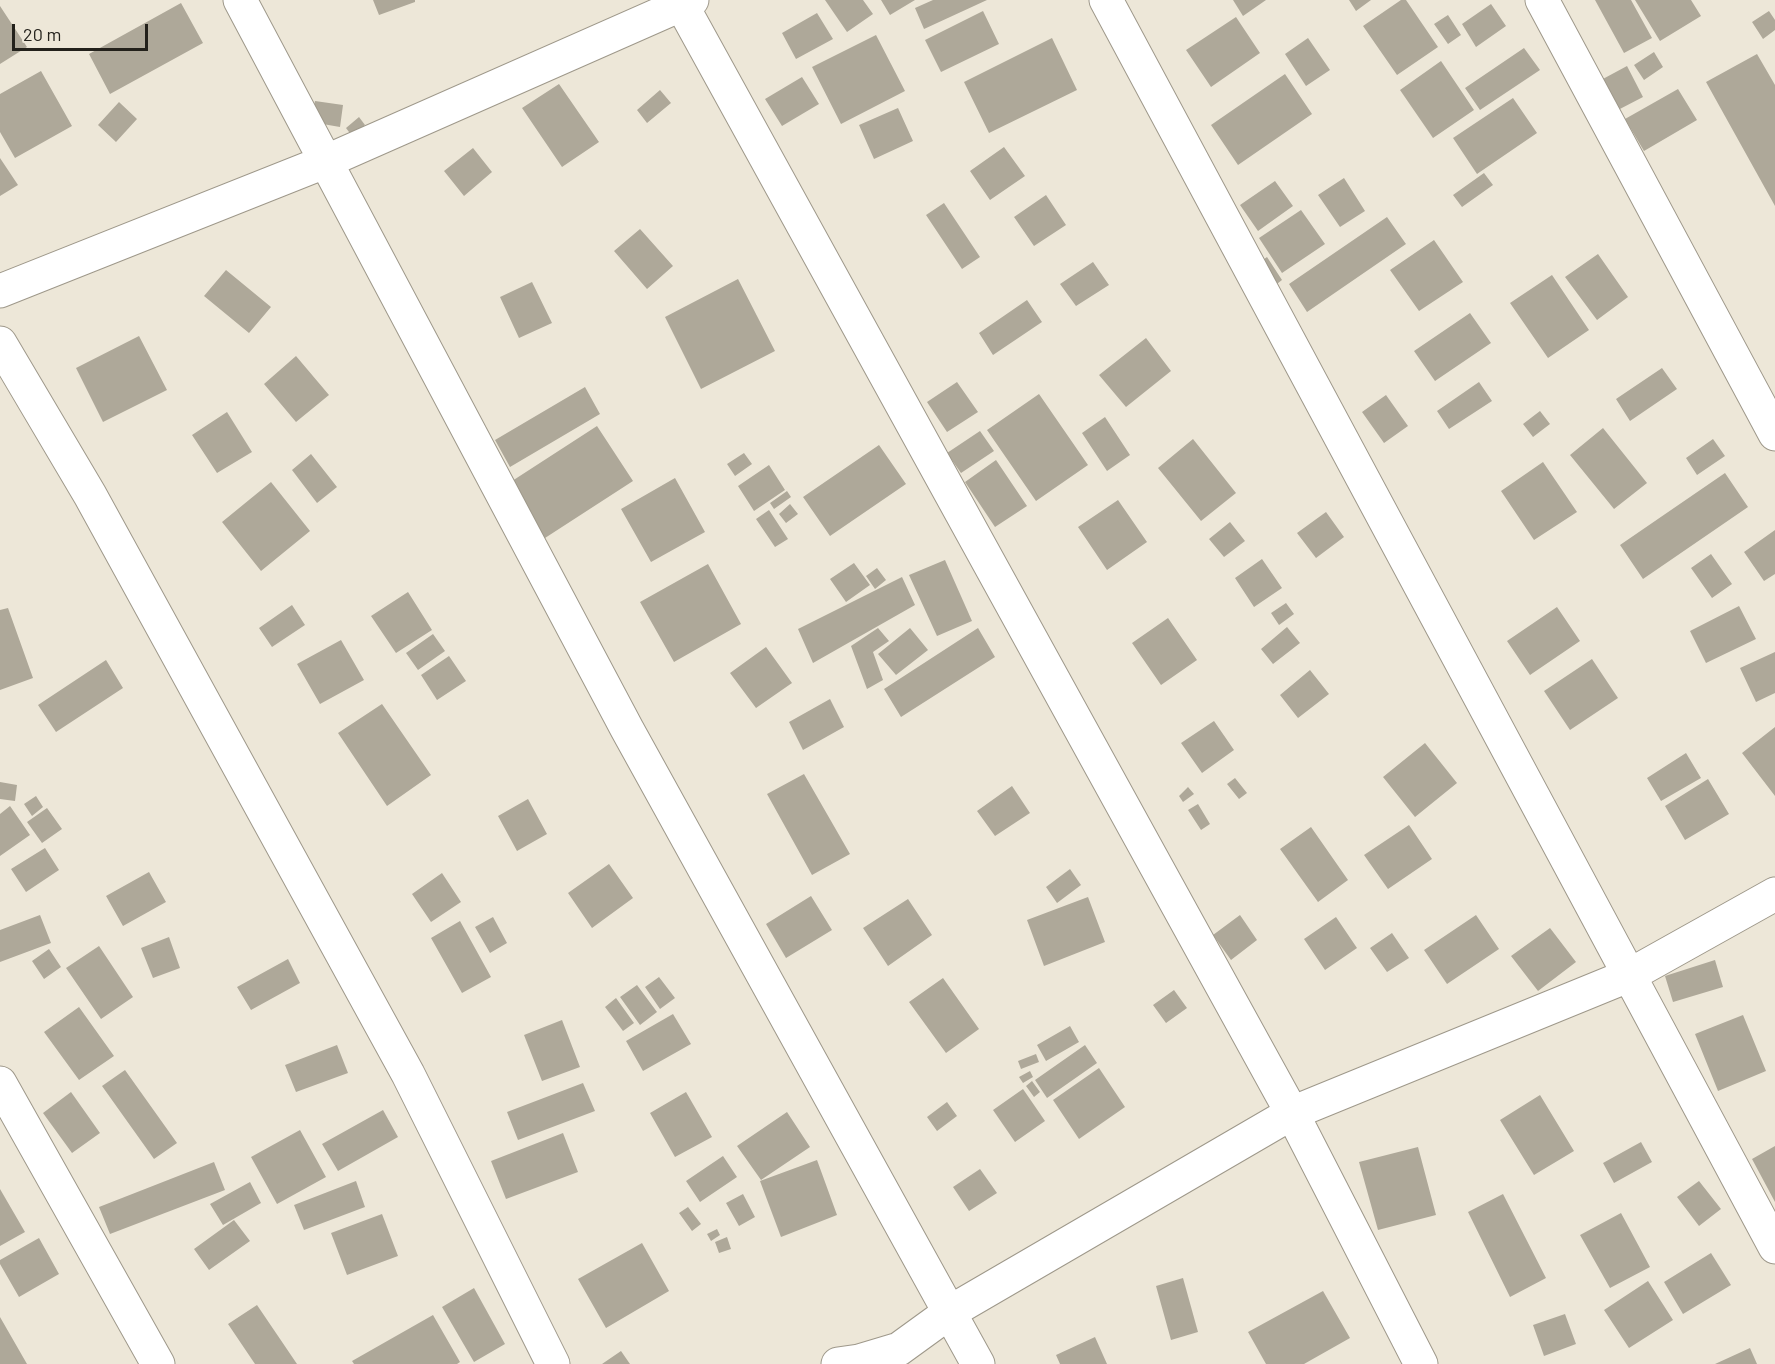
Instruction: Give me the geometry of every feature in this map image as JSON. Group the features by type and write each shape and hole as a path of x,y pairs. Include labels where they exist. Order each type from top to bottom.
{"street":[{"path":"240,0 627,729 978,1364"},
{"path":"1106,0 1775,1247"},
{"path":"1542,0 1775,434"},
{"path":"0,291 327,161 684,2 1292,1113 1420,1364"},
{"path":"0,343 90,495 408,1074 553,1364"},
{"path":"838,1364 859,1361 899,1349 950,1312 1292,1113 1630,975 1775,894"},
{"path":"0,1083 158,1364"}],"building":[{"path":"373,0 415,0 415,2 379,15"},
{"path":"825,0 863,0 873,14 847,32"},
{"path":"881,0 915,0 890,15"},
{"path":"933,0 987,0 924,29 915,8"},
{"path":"1233,0 1266,0 1243,16"},
{"path":"1349,0 1371,0 1356,11"},
{"path":"1401,0 1406,0 1438,47 1397,75 1363,26"},
{"path":"1595,0 1631,0 1652,38 1624,53"},
{"path":"1635,0 1691,0 1701,16 1660,41"},
{"path":"181,3 203,43 110,94 89,54"},
{"path":"1491,4 1506,26 1476,47 1462,24"},
{"path":"0,6 27,47 0,64"},
{"path":"983,11 999,44 941,72 925,40"},
{"path":"1769,11 1775,20 1775,30 1763,39 1752,22"},
{"path":"817,13 833,39 796,59 782,33"},
{"path":"1448,15 1461,35 1448,44 1434,24"},
{"path":"1236,17 1260,53 1211,87 1186,50"},
{"path":"876,35 905,91 841,124 812,67"},
{"path":"1052,38 1077,90 989,133 964,82"},
{"path":"1308,38 1330,70 1306,86 1285,54"},
{"path":"1524,48 1540,70 1480,110 1465,88"},
{"path":"1654,52 1663,67 1644,80 1634,65"},
{"path":"1757,54 1775,85 1775,206 1706,82"},
{"path":"1441,61 1474,110 1433,138 1400,90"},
{"path":"1627,66 1643,97 1616,111 1601,80"},
{"path":"41,71 72,126 15,158 0,132 0,94"},
{"path":"1285,74 1312,114 1238,165 1211,125"},
{"path":"802,77 819,104 782,126 765,99"},
{"path":"559,84 599,142 562,167 522,108"},
{"path":"1678,89 1697,120 1644,151 1625,119"},
{"path":"660,90 671,103 647,123 637,110"},
{"path":"1513,98 1537,133 1477,174 1453,138"},
{"path":"315,101 343,105 340,127 311,122"},
{"path":"119,102 137,119 116,142 98,125"},
{"path":"898,108 913,141 874,159 859,125"},
{"path":"359,117 365,125 352,136 346,128"},
{"path":"1004,147 1025,176 990,200 970,171"},
{"path":"473,148 492,172 464,196 444,171"},
{"path":"0,158 18,185 0,196"},
{"path":"1484,173 1493,185 1462,207 1453,195"},
{"path":"1344,178 1365,211 1340,227 1318,195"},
{"path":"1275,181 1293,206 1258,231 1240,205"},
{"path":"1046,195 1066,225 1034,246 1014,217"},
{"path":"944,203 980,257 962,269 926,215"},
{"path":"1301,210 1325,244 1282,273 1259,238"},
{"path":"1387,217 1406,244 1307,312 1289,284"},
{"path":"640,229 673,266 647,289 614,251"},
{"path":"1434,240 1463,282 1419,311 1390,270"},
{"path":"1598,254 1628,297 1597,320 1565,277"},
{"path":"1267,257 1282,280 1273,287 1257,264"},
{"path":"1093,262 1109,285 1076,306 1060,284"},
{"path":"226,270 271,307 249,333 204,296"},
{"path":"1552,275 1589,330 1548,358 1510,303"},
{"path":"738,279 775,351 701,389 665,317"},
{"path":"532,282 552,323 519,338 500,297"},
{"path":"1027,300 1042,322 993,355 979,333"},
{"path":"1470,313 1491,343 1435,381 1414,351"},
{"path":"139,336 167,390 103,422 76,368"},
{"path":"1146,338 1171,371 1126,407 1099,375"},
{"path":"296,356 329,395 296,422 264,384"},
{"path":"1662,368 1677,389 1630,421 1616,399"},
{"path":"957,382 978,412 947,432 927,402"},
{"path":"1479,382 1492,401 1449,429 1437,411"},
{"path":"585,387 600,414 510,467 495,440"},
{"path":"1039,394 1088,465 1036,501 987,430"},
{"path":"1386,395 1408,426 1384,443 1362,412"},
{"path":"1540,411 1550,424 1533,437 1523,424"},
{"path":"227,412 252,452 217,473 192,435"},
{"path":"1105,417 1130,455 1107,471 1082,433"},
{"path":"597,426 633,481 545,538 509,483"},
{"path":"1603,428 1647,483 1614,509 1570,455"},
{"path":"980,431 994,451 961,473 947,453"},
{"path":"1193,439 1236,493 1201,521 1158,468"},
{"path":"1713,439 1725,456 1697,475 1686,458"},
{"path":"879,445 906,484 830,536 803,497"},
{"path":"744,453 752,464 735,476 727,464"},
{"path":"311,454 337,487 317,503 292,470"},
{"path":"996,460 1027,506 995,527 965,482"},
{"path":"1543,462 1577,512 1534,540 1501,491"},
{"path":"769,465 785,490 754,511 738,486"},
{"path":"1725,473 1748,507 1643,579 1620,545"},
{"path":"675,478 705,532 651,562 621,509"},
{"path":"271,482 310,531 261,571 222,522"},
{"path":"787,491 791,497 774,509 770,503"},
{"path":"1118,500 1147,542 1107,570 1078,527"},
{"path":"790,504 798,514 786,523 779,514"},
{"path":"769,510 788,539 775,547 756,519"},
{"path":"1326,512 1344,537 1316,558 1297,533"},
{"path":"1230,522 1245,541 1224,557 1209,539"},
{"path":"1775,530 1775,574 1764,581 1744,552"},
{"path":"1711,554 1732,584 1712,598 1691,568"},
{"path":"1262,559 1282,588 1254,607 1235,578"},
{"path":"945,560 972,621 937,636 909,575"},
{"path":"854,563 870,585 846,602 830,579"},
{"path":"708,564 741,624 674,662 640,602"},
{"path":"877,568 886,580 875,589 866,576"},
{"path":"902,577 915,605 813,663 798,629"},
{"path":"408,592 432,630 396,653 371,616"},
{"path":"1286,603 1294,614 1279,625 1271,613"},
{"path":"292,605 305,625 272,647 259,628"},
{"path":"1739,606 1756,639 1706,663 1690,631"},
{"path":"1557,607 1580,641 1530,675 1507,641"},
{"path":"8,608 33,678 0,690 0,610"},
{"path":"1168,618 1197,660 1161,685 1132,643"},
{"path":"1287,627 1300,643 1273,664 1261,649"},
{"path":"878,628 889,641 873,652 883,680 867,689 851,646"},
{"path":"910,628 928,650 896,675 878,654"},
{"path":"978,628 995,657 901,717 884,689"},
{"path":"433,634 445,651 418,670 406,653"},
{"path":"341,640 364,680 320,704 297,664"},
{"path":"766,647 792,683 756,708 730,673"},
{"path":"1775,652 1775,693 1756,702 1740,668"},
{"path":"449,656 466,681 437,700 421,675"},
{"path":"1592,659 1618,698 1570,730 1544,691"},
{"path":"106,660 123,688 56,732 38,705"},
{"path":"1310,670 1329,694 1298,718 1280,695"},
{"path":"830,699 844,727 803,750 789,722"},
{"path":"382,704 431,775 387,806 338,733"},
{"path":"1214,721 1234,750 1202,773 1181,743"},
{"path":"1775,727 1775,796 1742,753"},
{"path":"1425,743 1457,783 1415,817 1383,777"},
{"path":"1686,753 1701,778 1661,801 1647,778"},
{"path":"804,774 850,854 812,875 767,794"},
{"path":"1235,778 1247,793 1239,799 1227,784"},
{"path":"1708,779 1729,814 1685,840 1665,806"},
{"path":"0,782 17,785 15,801 0,799"},
{"path":"1012,786 1030,813 995,836 977,811"},
{"path":"1188,787 1194,794 1183,802 1179,796"},
{"path":"36,796 43,807 32,816 24,804"},
{"path":"528,799 547,834 517,851 498,816"},
{"path":"1198,804 1210,824 1201,830 1188,810"},
{"path":"10,806 30,835 0,856 0,814"},
{"path":"47,808 62,829 42,843 27,822"},
{"path":"1409,825 1432,859 1388,889 1364,855"},
{"path":"1311,827 1348,880 1318,902 1280,849"},
{"path":"45,848 59,870 26,892 11,869"},
{"path":"609,864 633,898 592,928 568,893"},
{"path":"1070,869 1081,885 1057,903 1046,887"},
{"path":"149,872 166,902 123,926 106,896"},
{"path":"442,873 461,902 431,922 412,894"},
{"path":"811,896 832,930 786,958 766,924"},
{"path":"1088,897 1105,942 1044,966 1027,920"},
{"path":"908,899 932,935 888,966 863,928"},
{"path":"40,915 51,943 0,962 0,930"},
{"path":"1240,915 1257,940 1231,960 1213,935"},
{"path":"1476,915 1499,949 1447,984 1424,950"},
{"path":"493,917 507,943 490,953 475,927"},
{"path":"1336,917 1357,948 1325,970 1304,939"},
{"path":"460,921 491,977 462,993 431,938"},
{"path":"1550,928 1576,962 1538,991 1511,956"},
{"path":"1392,933 1409,958 1387,972 1370,948"},
{"path":"169,937 180,968 153,978 141,948"},
{"path":"99,946 133,997 101,1019 66,968"},
{"path":"49,949 61,967 44,979 32,961"},
{"path":"288,959 300,983 251,1010 237,987"},
{"path":"1715,960 1723,987 1673,1002 1665,976"},
{"path":"659,977 675,998 660,1009 645,987"},
{"path":"943,978 979,1029 946,1053 909,1002"},
{"path":"637,985 657,1012 640,1025 620,997"},
{"path":"1174,990 1187,1008 1166,1023 1153,1005"},
{"path":"616,998 634,1023 623,1031 605,1007"},
{"path":"79,1007 114,1056 79,1080 44,1032"},
{"path":"673,1014 691,1044 643,1071 626,1041"},
{"path":"1743,1015 1766,1071 1718,1091 1695,1034"},
{"path":"562,1020 580,1067 542,1081 524,1035"},
{"path":"1070,1026 1079,1042 1046,1061 1037,1045"},
{"path":"337,1045 348,1073 296,1092 285,1065"},
{"path":"1085,1045 1097,1063 1047,1098 1035,1080"},
{"path":"1036,1054 1039,1062 1021,1069 1018,1061"},
{"path":"1099,1068 1125,1107 1079,1139 1053,1100"},
{"path":"125,1070 177,1143 154,1159 102,1086"},
{"path":"1030,1071 1033,1077 1023,1083 1019,1077"},
{"path":"1032,1081 1040,1092 1034,1097 1026,1086"},
{"path":"583,1083 595,1111 518,1140 507,1112"},
{"path":"1023,1089 1045,1121 1015,1142 993,1110"},
{"path":"71,1092 100,1133 72,1153 43,1113"},
{"path":"686,1092 712,1137 675,1157 650,1113"},
{"path":"1540,1095 1574,1151 1534,1175 1500,1120"},
{"path":"947,1102 957,1116 937,1131 927,1117"},
{"path":"383,1110 398,1137 338,1171 322,1144"},
{"path":"787,1112 810,1147 761,1180 737,1146"},
{"path":"300,1130 326,1177 277,1204 251,1157"},
{"path":"563,1133 578,1172 506,1199 491,1161"},
{"path":"1641,1142 1652,1162 1614,1183 1603,1163"},
{"path":"1775,1146 1775,1202 1752,1159"},
{"path":"1418,1147 1436,1215 1378,1230 1359,1162"},
{"path":"723,1156 737,1177 700,1202 686,1181"},
{"path":"817,1160 837,1215 781,1237 760,1181"},
{"path":"214,1162 225,1190 110,1234 99,1207"},
{"path":"980,1169 997,1193 969,1211 953,1187"},
{"path":"356,1181 365,1207 304,1230 294,1205"},
{"path":"1699,1181 1721,1209 1699,1226 1677,1197"},
{"path":"250,1182 261,1203 223,1225 210,1204"},
{"path":"0,1189 25,1232 0,1246"},
{"path":"743,1194 755,1217 739,1226 726,1203"},
{"path":"1503,1194 1546,1278 1510,1297 1468,1212"},
{"path":"688,1207 701,1224 692,1231 679,1213"},
{"path":"1621,1213 1650,1267 1610,1288 1580,1235"},
{"path":"382,1214 398,1256 347,1275 331,1233"},
{"path":"234,1220 250,1241 209,1270 194,1249"},
{"path":"717,1229 720,1235 711,1241 707,1234"},
{"path":"727,1237 731,1249 719,1253 715,1242"},
{"path":"39,1238 59,1274 19,1297 0,1264 0,1260"},
{"path":"642,1243 669,1291 606,1328 578,1279"},
{"path":"1711,1253 1731,1285 1683,1314 1664,1282"},
{"path":"1183,1278 1198,1332 1171,1340 1156,1286"},
{"path":"1648,1281 1673,1320 1629,1348 1604,1310"},
{"path":"474,1288 505,1344 474,1362 442,1307"},
{"path":"1323,1291 1350,1338 1304,1364 1266,1364 1248,1332"},
{"path":"257,1305 297,1364 255,1364 228,1324"},
{"path":"1565,1314 1576,1344 1544,1356 1533,1325"},
{"path":"433,1315 460,1362 457,1364 354,1364 352,1361"},
{"path":"0,1317 27,1364 0,1364"},
{"path":"1095,1337 1107,1364 1060,1364 1056,1355"},
{"path":"1750,1348 1757,1364 1715,1364"},
{"path":"621,1351 630,1364 602,1364"}]}
